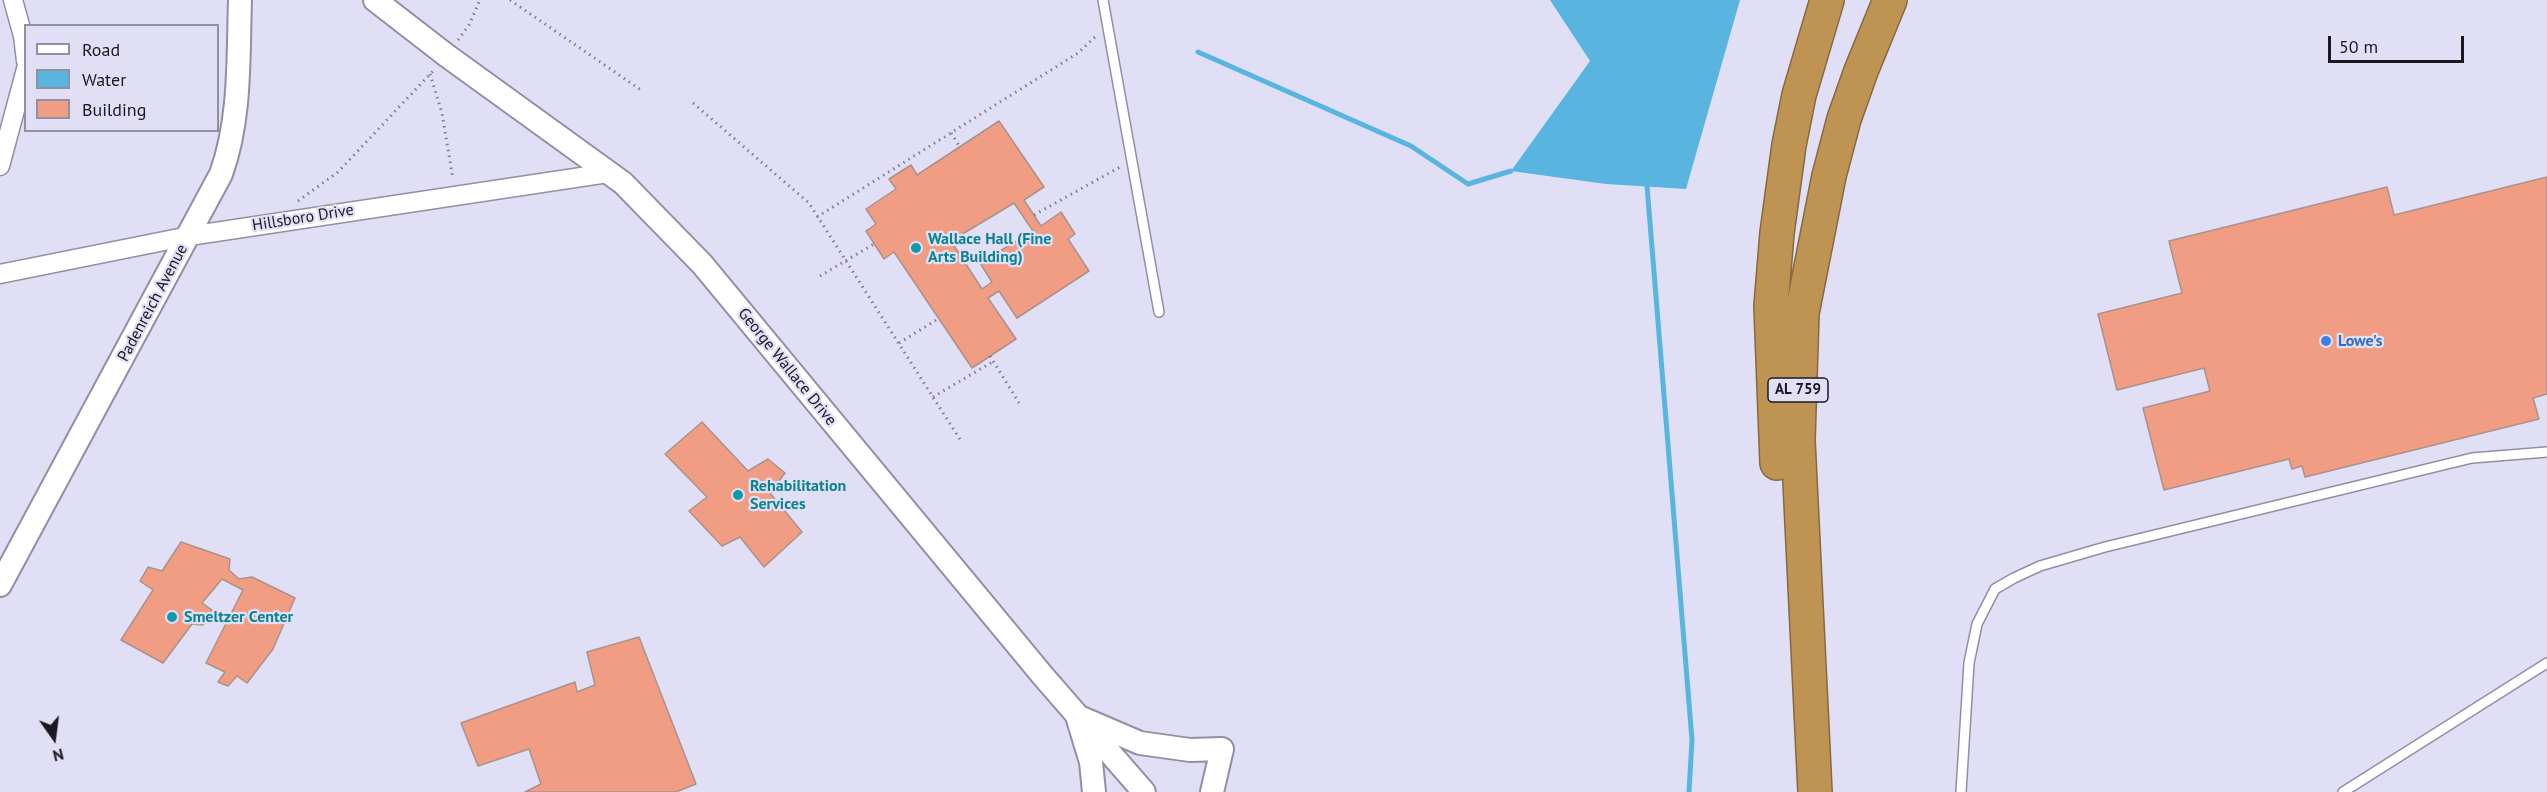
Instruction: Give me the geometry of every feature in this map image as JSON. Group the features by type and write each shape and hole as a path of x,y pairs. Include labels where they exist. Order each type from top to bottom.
{"highway":[{"name":"AL 759","path":"1792,792 1771,306 1777,233 1789,145 1799,95 1827,0"},
{"name":"AL 759","path":"1815,792 1798,451 1802,313 1828,176 1844,119 1890,0"}],"street":[{"path":"13,0 24,44"},
{"name":"Padenreich Avenue","path":"0,585 221,174 231,147 236,111 240,0"},
{"name":"George Wallace Drive","path":"375,0 446,55 608,173 645,204 702,264 1077,716 1144,792"},
{"path":"0,166 24,76"},
{"name":"Hillsboro Drive","path":"0,274 189,236 608,173"},
{"path":"1077,716 1091,762 1094,792"},
{"path":"1077,716 1140,743 1190,750 1222,749 1212,792"}],"lane":[{"path":"1103,0 1159,312"},
{"path":"1961,792 1969,663 1977,624 1995,589 2040,566 2105,547 2461,460 2547,452"},
{"path":"2343,792 2547,663"}],"path":[{"path":"268,224 338,172 446,55 469,25 480,0"},
{"path":"510,0 641,90"},
{"path":"818,217 1078,53 1108,26"},
{"path":"430,74 442,113 455,195"},
{"path":"693,103 809,203 960,441"},
{"path":"951,133 960,147"},
{"path":"1034,215 1132,161"},
{"path":"820,276 874,244"},
{"path":"899,343 938,319"},
{"path":"990,356 1019,403"},
{"path":"933,397 994,361"}],"water":[{"path":"1550,0 1740,0 1686,189 1606,184 1511,171 1590,61"}],"building":[{"name":"Wallace Hall (Fine Arts Building)","path":"999,121 1044,187 1024,200 1041,226 1061,212 1075,234 1068,239 1089,271 1017,318 999,291 988,298 1016,339 972,368 894,252 884,259 866,231 876,224 866,209 896,189 889,179 911,165 917,175","holes":["1014,203 1033,231 980,263 992,282 982,289 951,241"]},
{"name":"Lowe's","path":"2547,177 2547,394 2533,398 2539,419 2305,477 2302,466 2292,469 2289,459 2164,490 2143,408 2210,391 2204,368 2117,390 2098,314 2182,293 2169,241 2387,187 2394,215"},
{"name":"Rehabilitation Services","path":"702,422 748,471 768,459 785,473 770,493 802,532 764,567 740,537 722,546 689,511 707,497 665,454"},
{"name":"Smeltzer Center","path":"181,542 230,559 229,570 239,579 252,577 295,598 273,649 247,683 237,676 228,686 218,682 225,672 206,663 243,590 222,579 202,603 212,610 203,625 192,624 163,663 121,640 153,590 140,581 148,567 162,571"},
{"path":"639,637 696,784 676,792 525,792 541,784 529,749 478,766 461,723 575,682 577,692 595,685 587,652"}],"waterway":[{"path":"1198,52 1411,146 1468,184 1511,171"},
{"path":"1647,186 1692,740 1689,792"}],"place":[{"name":"Wallace Hall (Fine Arts Building)","path":"916,248"},
{"name":"Lowe's","path":"2326,341"},
{"name":"Rehabilitation Services","path":"738,495"},
{"name":"Smeltzer Center","path":"172,617"}]}
